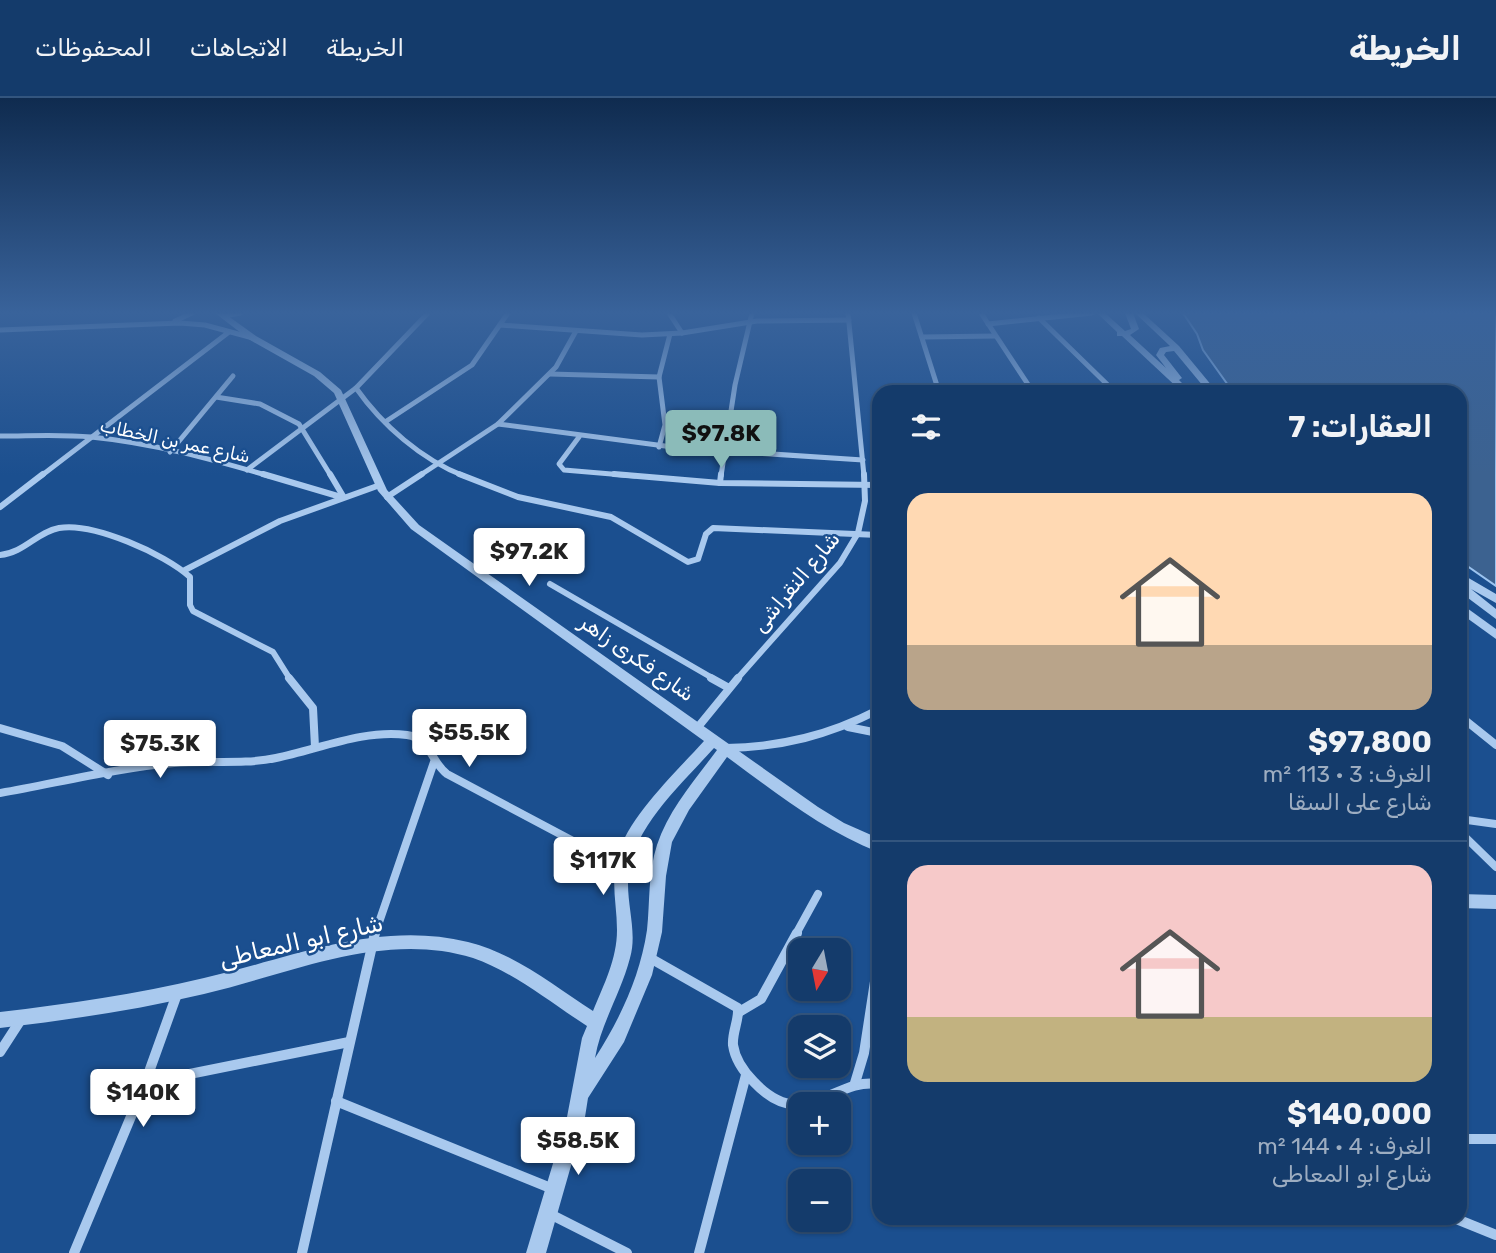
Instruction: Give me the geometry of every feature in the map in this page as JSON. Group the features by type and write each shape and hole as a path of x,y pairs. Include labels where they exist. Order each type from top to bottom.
{"street":[{"path":"0,507 183,367"},
{"name":"شارع فكرى زاهر","path":"304,367 317,374 343,399 387,497 424,534 825,820 872,842"},
{"path":"247,470 343,399 376,367"},
{"path":"385,422 469,367"},
{"path":"387,497 438,466 498,424 554,367"},
{"path":"659,447 665,425 659,377 662,367"},
{"path":"720,483 740,367"},
{"name":"شارع النقراشى","path":"698,727 840,563 858,533 864,509 864,485 854,367"},
{"path":"931,367 937,385"},
{"path":"1015,367 1027,385"},
{"path":"1090,367 1108,385"},
{"path":"1158,367 1178,385"},
{"path":"1168,367 1181,385"},
{"path":"1192,367 1207,385"},
{"path":"550,374 659,377"},
{"path":"170,452 233,376"},
{"path":"356,388 372,411 438,466 519,497 611,517 688,562 698,559 706,534 713,528 872,534"},
{"path":"216,397 267,407 288,416 303,430 342,496"},
{"path":"498,424 579,437 726,454 863,460"},
{"name":"شارع عمر بن الخطاب","path":"0,436 92,437 247,470 342,496"},
{"path":"579,437 559,464 564,470 720,483 872,485"},
{"path":"185,570 264,529 342,496 380,485"},
{"path":"0,555 14,553 49,532 69,527 125,542 168,559 185,570 192,584 190,605 193,611 262,645 281,662 294,686 313,708 315,747"},
{"path":"1467,581 1496,599"},
{"path":"550,584 729,688"},
{"path":"1467,592 1496,615"},
{"path":"1467,612 1496,635"},
{"path":"720,743 769,749 808,741 848,727 872,713"},
{"path":"1467,722 1496,745"},
{"path":"848,727 872,732"},
{"path":"0,728 62,746 108,775"},
{"path":"0,793 172,763 273,759 358,738 408,735 426,743 434,762 453,777 622,867"},
{"path":"536,1253 582,1092 586,1055 595,1022 614,985 623,957 625,929 621,900 622,867 631,841 645,817 720,743"},
{"path":"582,1092 625,1025 650,958 658,873 666,839 720,743"},
{"path":"302,1253 371,944 434,762"},
{"path":"1467,820 1496,824"},
{"path":"1467,839 1496,867"},
{"path":"739,1012 751,1007 768,989 818,894"},
{"path":"1467,901 1496,902"},
{"name":"شارع ابو المعاطى","path":"0,1020 178,991 371,944 423,942 473,950 488,956 595,1022"},
{"path":"650,958 732,1003 739,1012"},
{"path":"855,1083 866,1052 872,987"},
{"path":"74,1253 145,1083 178,991"},
{"path":"739,1012 732,1046 746,1075 771,1096 802,1104 822,1101 855,1083 872,1084"},
{"path":"0,1052 23,1018"},
{"path":"145,1083 349,1042"},
{"path":"699,1253 746,1075"},
{"path":"336,1101 554,1189"},
{"path":"1467,1139 1496,1139"},
{"path":"547,1212 627,1253"},
{"path":"1467,1223 1496,1235"}],"water":[{"path":"1215,367 1496,367 1496,586 1467,566 1467,385 1228,385"}]}
